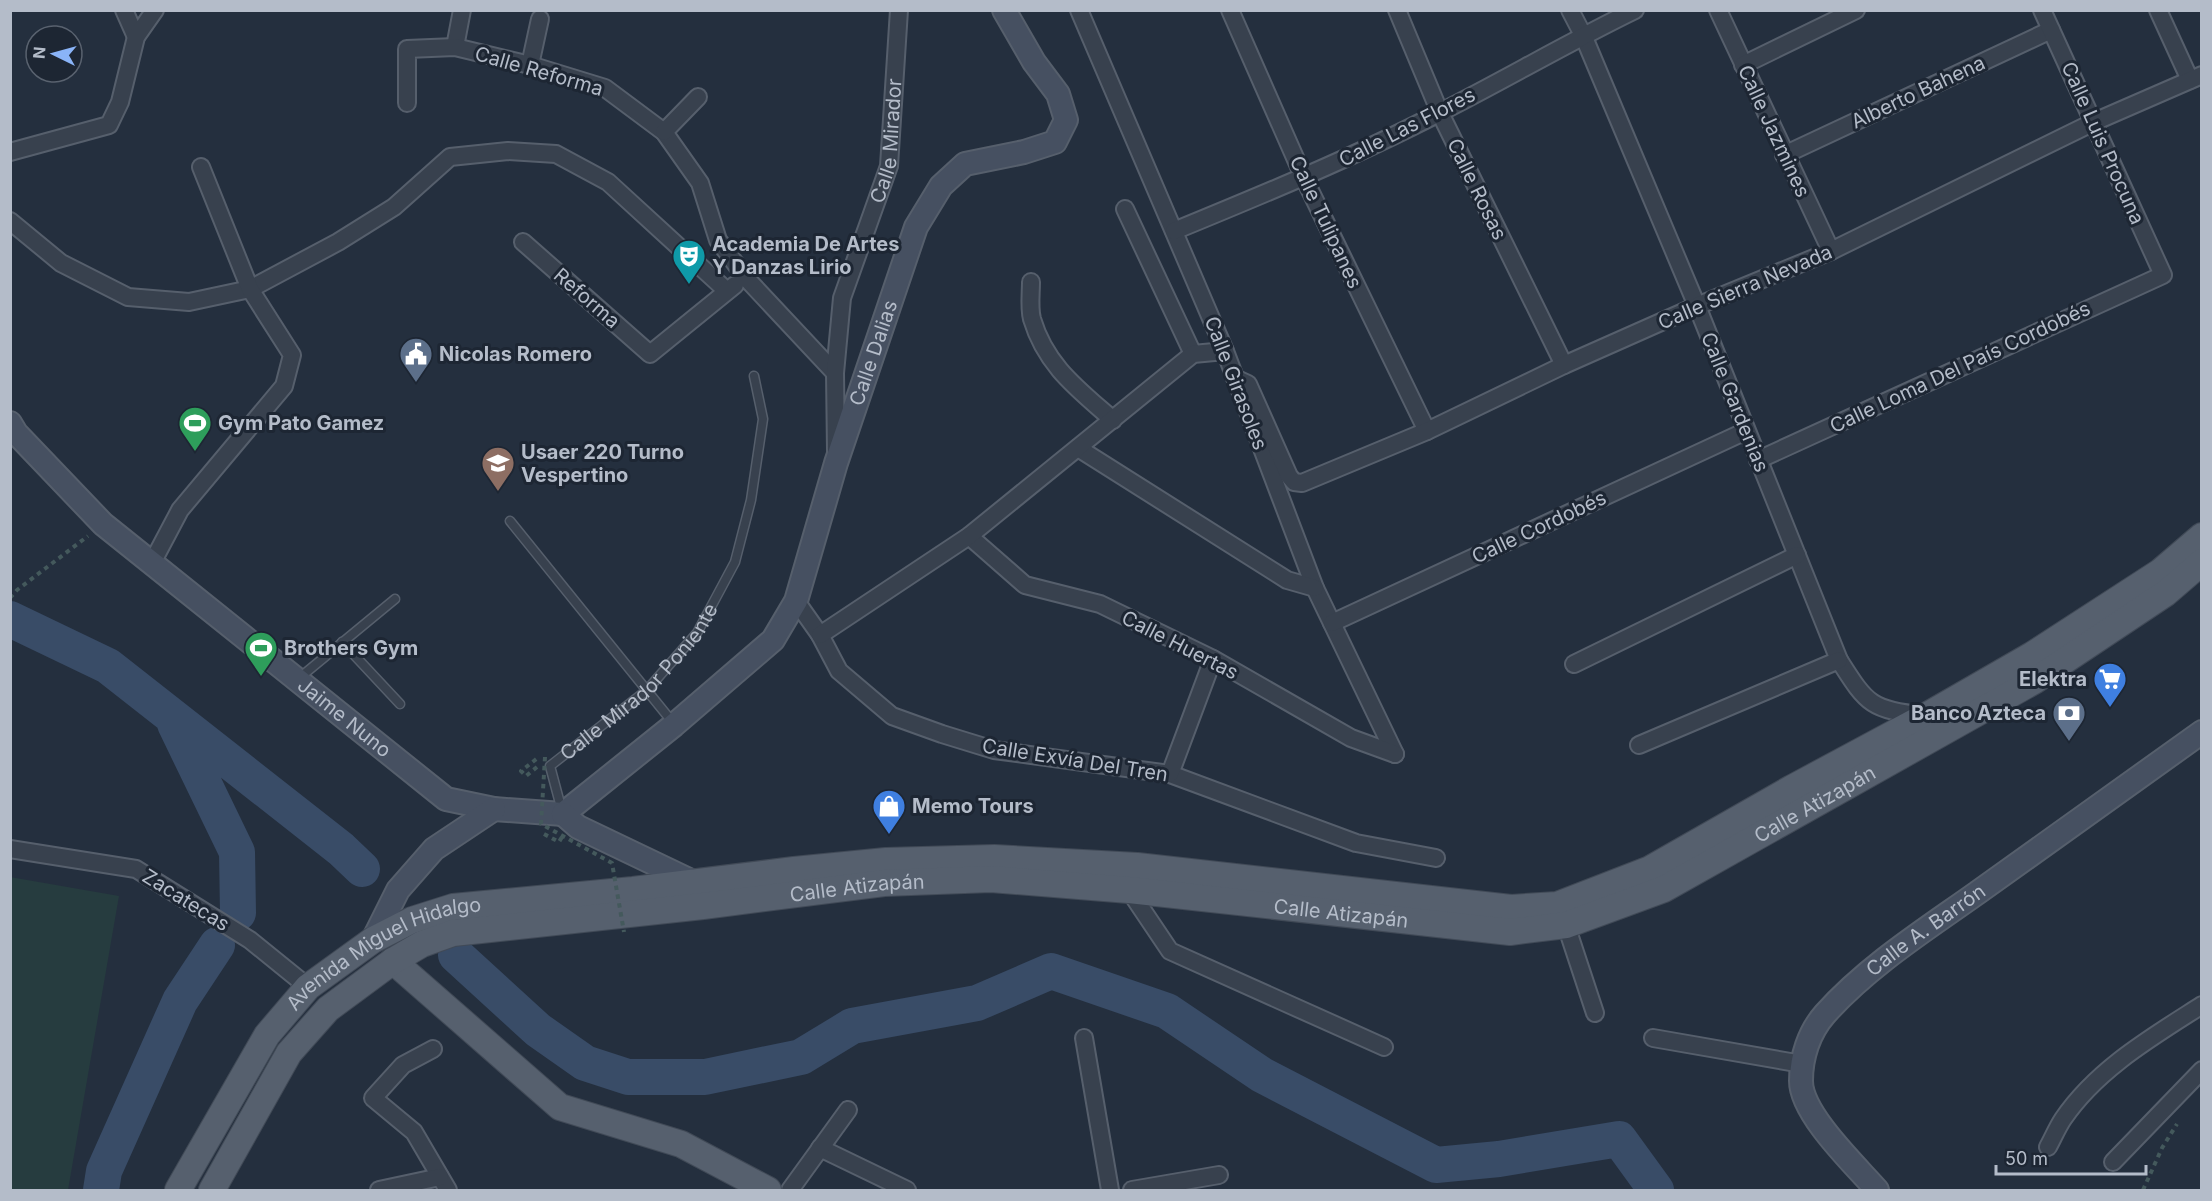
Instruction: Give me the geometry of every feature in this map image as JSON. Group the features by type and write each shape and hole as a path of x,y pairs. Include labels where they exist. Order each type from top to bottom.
{"main road":[{"path":"1930,726 2032,655 2160,572 2202,536"},
{"path":"1930,726 2034,681 2166,593 2202,562"},
{"name":"Calle Atizapán","path":"699,894 794,870 886,861 994,858 1137,866 1510,908 1557,905 1650,869 1792,788 1930,726"},
{"name":"Calle Atizapán","path":"699,894 990,879 1129,890 1510,932 1566,925 1664,889 1930,726"},
{"name":"Avenida Miguel Hidalgo","path":"178,1191 267,1035 308,987 373,940 412,920 453,907 699,894"},
{"name":"Avenida Miguel Hidalgo","path":"212,1190 289,1053 328,1009 393,961 422,944 453,933 699,894"},
{"path":"393,961 560,1107 681,1144 768,1191"}],"street":[{"path":"124,10 136,37"},
{"path":"10,152 109,125 120,102 136,37 155,10"},
{"path":"455,47 462,10"},
{"name":"Calle Mirador","path":"835,372 842,298 889,166 899,10"},
{"name":"Calle Dalias","path":"836,463 916,227 941,186 966,164 1024,152 1055,141 1066,120 1058,94 1034,62 1004,10"},
{"name":"Calle Girasoles","path":"1079,10 1225,351 1315,588 1395,754"},
{"name":"Calle Tulipanes","path":"1230,10 1304,178 1427,431"},
{"name":"Calle Rosas","path":"1397,10 1440,113 1564,365"},
{"name":"Calle Gardenias","path":"1570,10 1583,35 1697,306 1839,660 1861,694 1874,704 1930,726"},
{"name":"Calle Las Flores","path":"1174,231 1304,178 1440,113 1583,35 1635,10"},
{"name":"Calle Jazmines","path":"1718,10 1831,251"},
{"path":"1743,65 1856,10"},
{"name":"Calle Luis Procuna","path":"2042,10 2163,275"},
{"name":"Calle Sierra Nevada","path":"1235,378 1248,384 1289,476 1294,482 1302,483 1427,431 1564,365 1697,306 1831,251 2094,122 2196,77 2158,10"},
{"path":"530,65 540,19"},
{"name":"Alberto Bahena","path":"1784,155 2051,30"},
{"name":"Calle Reforma","path":"407,104 407,48 455,47 530,65 605,88 664,132 700,183 718,240 746,278 835,372"},
{"path":"664,132 698,97"},
{"path":"10,221 61,263 128,297 189,302 250,289 338,242 394,207 450,157 508,151 556,154 608,182 727,291 746,278"},
{"path":"152,563 180,510 284,386 292,355 250,289 201,167"},
{"path":"1125,209 1193,354"},
{"name":"Reforma","path":"523,242 650,354 727,291"},
{"name":"Calle Loma Del País Cordobés","path":"1758,460 2163,275"},
{"path":"1031,282 1032,317 1048,357 1067,378 1113,420"},
{"path":"820,635 969,536 1193,354 1225,351"},
{"path":"699,894 578,827 562,814 674,724 773,640 796,601 836,463 835,372"},
{"name":"Jaime Nuno","path":"10,423 16,433 103,524 446,799 494,809 562,814"},
{"name":"Calle Cordobés","path":"1332,623 1746,431"},
{"path":"1078,448 1287,580 1315,588"},
{"name":"Calle Huertas","path":"969,536 1025,585 1100,604 1213,659 1351,738 1395,754"},
{"path":"1574,664 1797,555"},
{"name":"Calle Exvía Del Tren","path":"796,601 820,635 839,671 892,716 994,750 1170,774 1356,843 1436,858"},
{"path":"1170,774 1213,659"},
{"path":"1639,745 1839,660"},
{"name":"Calle A. Barrón","path":"1877,1191 1822,1127 1802,1094 1802,1064 1806,1047 1824,1015 1890,955 2202,732"},
{"path":"373,940 398,890 434,849 494,809"},
{"name":"Zacatecas","path":"10,849 136,869 250,940 308,987"},
{"path":"1129,890 1170,951 1384,1047"},
{"path":"1566,925 1595,1013"},
{"path":"2048,1147 2063,1118 2096,1080 2140,1045 2202,1005"},
{"path":"1084,1038 1110,1191"},
{"path":"1653,1038 1802,1064"},
{"path":"379,1191 444,1184 414,1132 373,1098 403,1065 433,1049"},
{"path":"2112,1162 2202,1070"},
{"path":"790,1191 848,1110"},
{"path":"820,1148 907,1191"},
{"path":"1132,1191 1219,1175"}],"lane":[{"name":"Calle Mirador Poniente","path":"562,814 550,766 647,690 697,633 735,562 751,500 763,419 754,376"},
{"path":"510,521 674,724"},
{"path":"298,680 395,599"},
{"path":"342,642 400,704"}],"path":[{"path":"10,598 17,590 103,524"},
{"path":"545,757 541,824 612,863 624,932"},
{"path":"541,832 559,842"},
{"path":"2143,1191 2162,1148 2179,1121"}],"green space":[{"path":"10,877 119,896 68,1190 11,1190"}],"waterway":[{"path":"10,619 108,666 341,849 362,869"},
{"path":"175,724 237,852 238,913"},
{"path":"101,1190 104,1171 180,1001 217,945"},
{"path":"456,955 538,1030 585,1063 628,1077 705,1077 801,1057 852,1026 977,1003 1051,971 1167,1011 1262,1075 1436,1165 1499,1159 1619,1139 1656,1190"}],"place":[{"name":"Academia De Artes Y Danzas Lirio","path":"689,285"},
{"name":"Nicolas Romero","path":"416,383"},
{"name":"Gym Pato Gamez","path":"195,452"},
{"name":"Usaer 220 Turno Vespertino","path":"498,492"},
{"name":"Brothers Gym","path":"261,677"},
{"name":"Elektra","path":"2110,708"},
{"name":"Banco Azteca","path":"2069,742"},
{"name":"Memo Tours","path":"889,835"}]}
